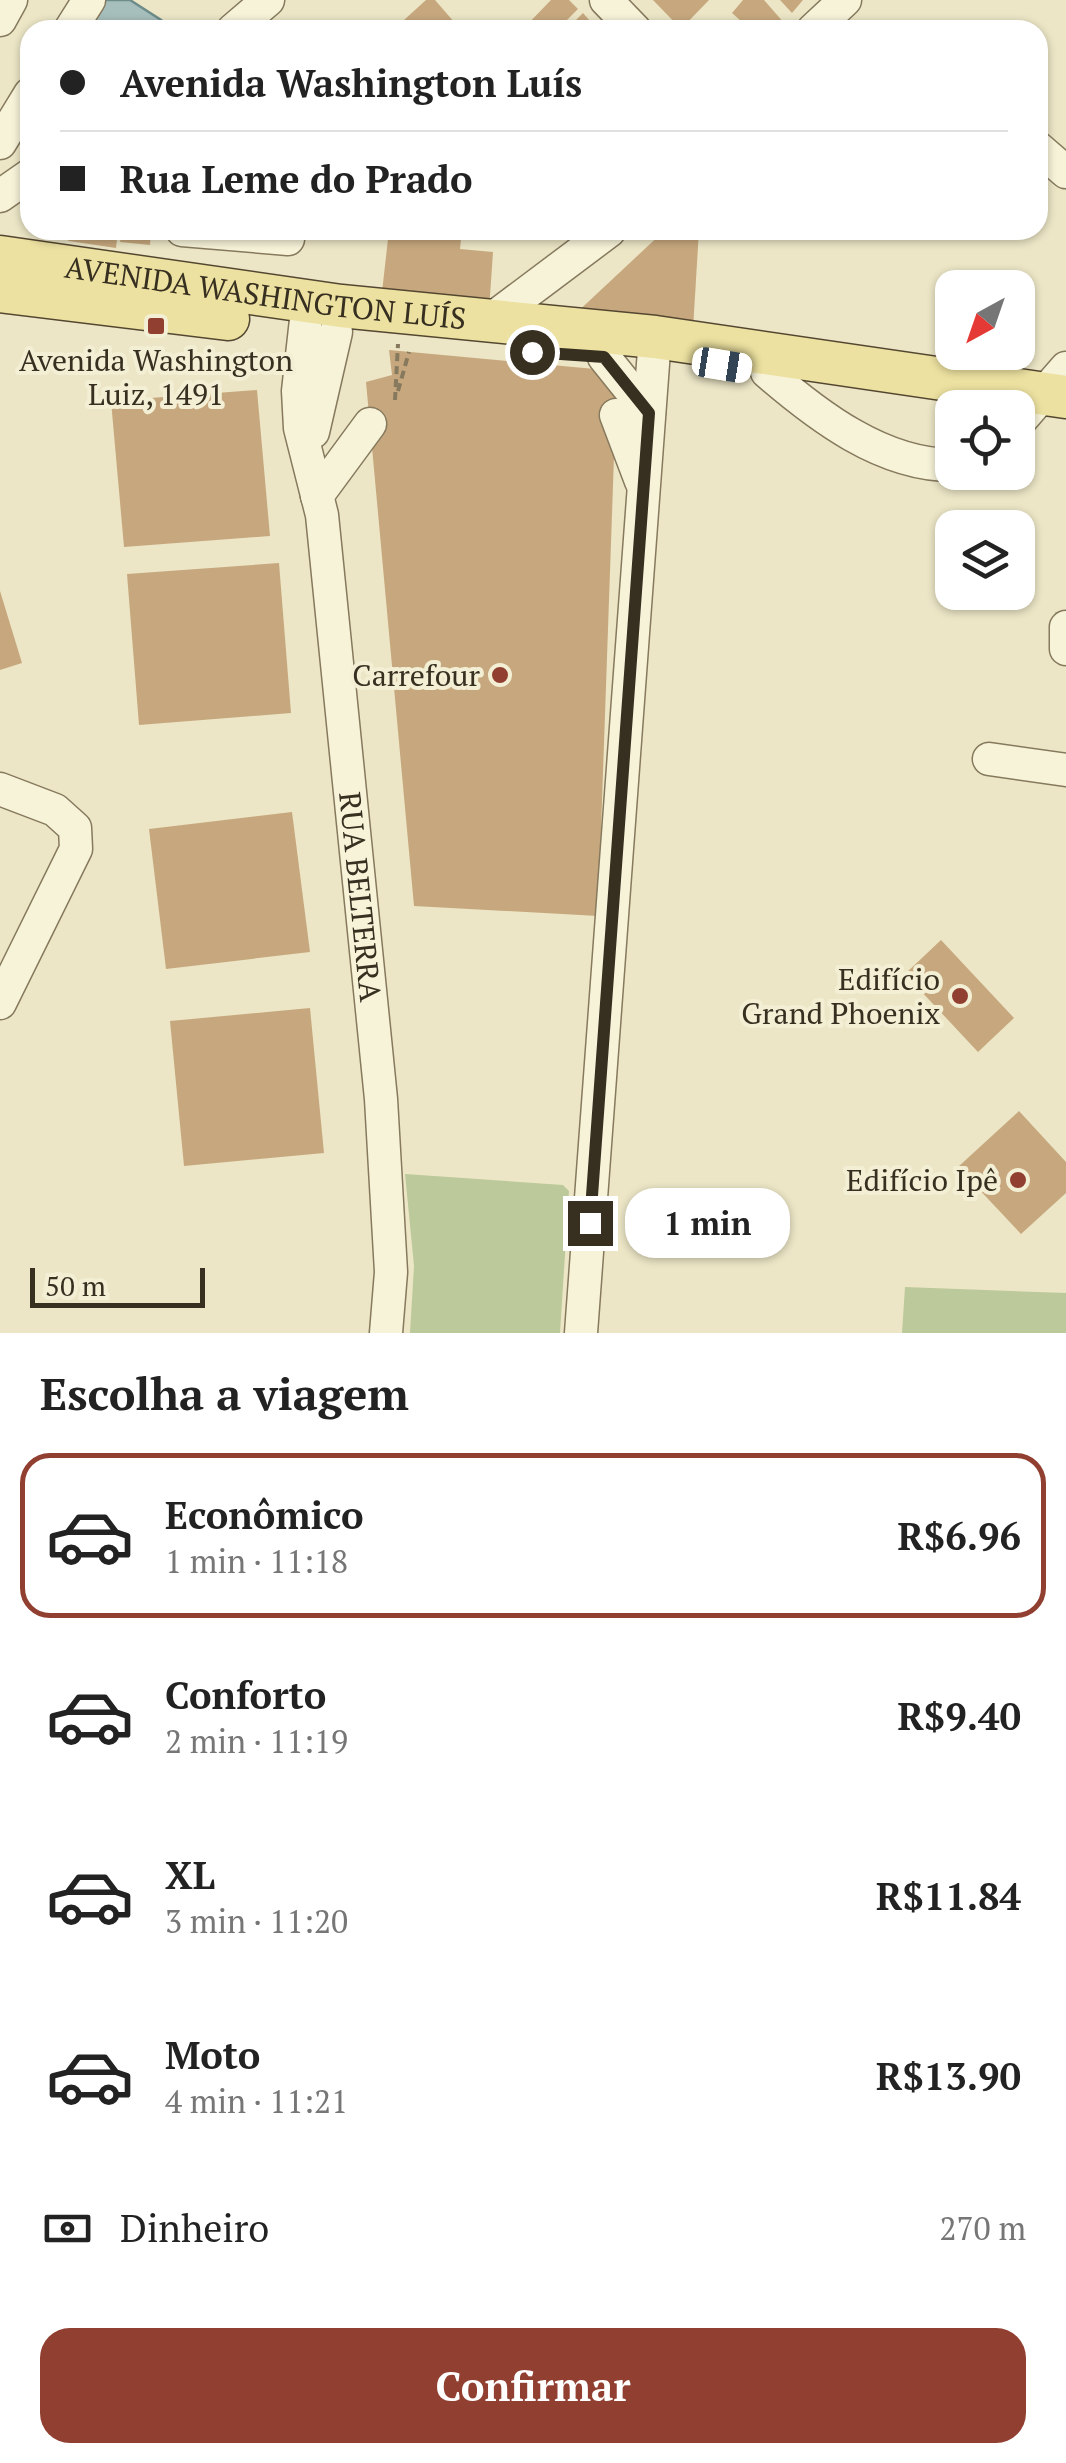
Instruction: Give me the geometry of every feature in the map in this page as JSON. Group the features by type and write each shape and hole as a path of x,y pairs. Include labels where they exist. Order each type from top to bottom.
{"main road":[{"name":"AVENIDA WASHINGTON LUÍS","path":"0,257 316,321 403,345 612,388 654,348"},
{"name":"AVENIDA WASHINGTON LUÍS","path":"0,291 316,321 510,324 1038,403"},
{"name":"AVENIDA WASHINGTON LUÍS","path":"654,348 767,372 1038,403"}],"street":[{"path":"0,20 11,0"},
{"path":"245,20 268,0"},
{"path":"606,0 625,20"},
{"path":"823,20 844,0"},
{"path":"0,144 20,111"},
{"path":"510,324 598,240"},
{"name":"RUA BELTERRA","path":"316,321 298,391 308,461 320,505 382,1099 391,1272 386,1333"},
{"path":"582,1333 654,348"},
{"path":"767,372 828,424 935,465"},
{"path":"612,388 649,413"},
{"path":"612,388 646,475"},
{"path":"320,505 370,434"},
{"path":"1066,628 1066,649"},
{"path":"989,758 1066,770"},
{"path":"0,789 55,810 75,828 76,849 0,1002"}],"path":[{"path":"403,345 395,400 403,345"}],"green space":[{"path":"405,1174 563,1185 569,1191 560,1333 410,1333 414,1266"},
{"path":"905,1287 1066,1293 1066,1333 902,1333"}],"water":[{"path":"103,0 130,0 161,20 93,20"}],"building":[{"path":"426,0 435,0 452,20 404,20"},
{"path":"551,0 569,0 578,9 567,20 532,20"},
{"path":"653,0 709,0 690,20 672,20"},
{"path":"743,0 764,0 782,20 740,20 732,13"},
{"path":"780,0 803,0 792,13"},
{"path":"68,240 117,240 116,248"},
{"path":"120,240 150,240 150,245"},
{"path":"388,240 461,240 460,249 493,252 489,311 381,301"},
{"path":"654,240 698,240 693,329 572,317"},
{"name":"Carrefour","path":"389,350 617,371 598,916 414,906 366,382 392,375"},
{"path":"257,390 270,536 124,547 111,401"},
{"path":"279,563 291,713 139,725 127,574"},
{"path":"0,591 22,663 0,670"},
{"path":"292,812 310,952 166,969 149,829"},
{"name":"Edifício Grand Phoenix","path":"941,940 1014,1018 978,1052 905,974"},
{"path":"310,1008 324,1153 184,1166 170,1021"},
{"name":"Edifício Ipê","path":"1019,1111 1066,1162 1066,1193 1021,1234 958,1167"}],"place":[{"name":"Avenida Washington Luiz, 1491","path":"156,326"},
{"name":"Carrefour","path":"500,675"},
{"name":"Edifício Grand Phoenix","path":"960,996"},
{"name":"Edifício Ipê","path":"1018,1180"}],"route":[{"path":"532,352 604,357 634,388 649,413 590,1223"}]}
